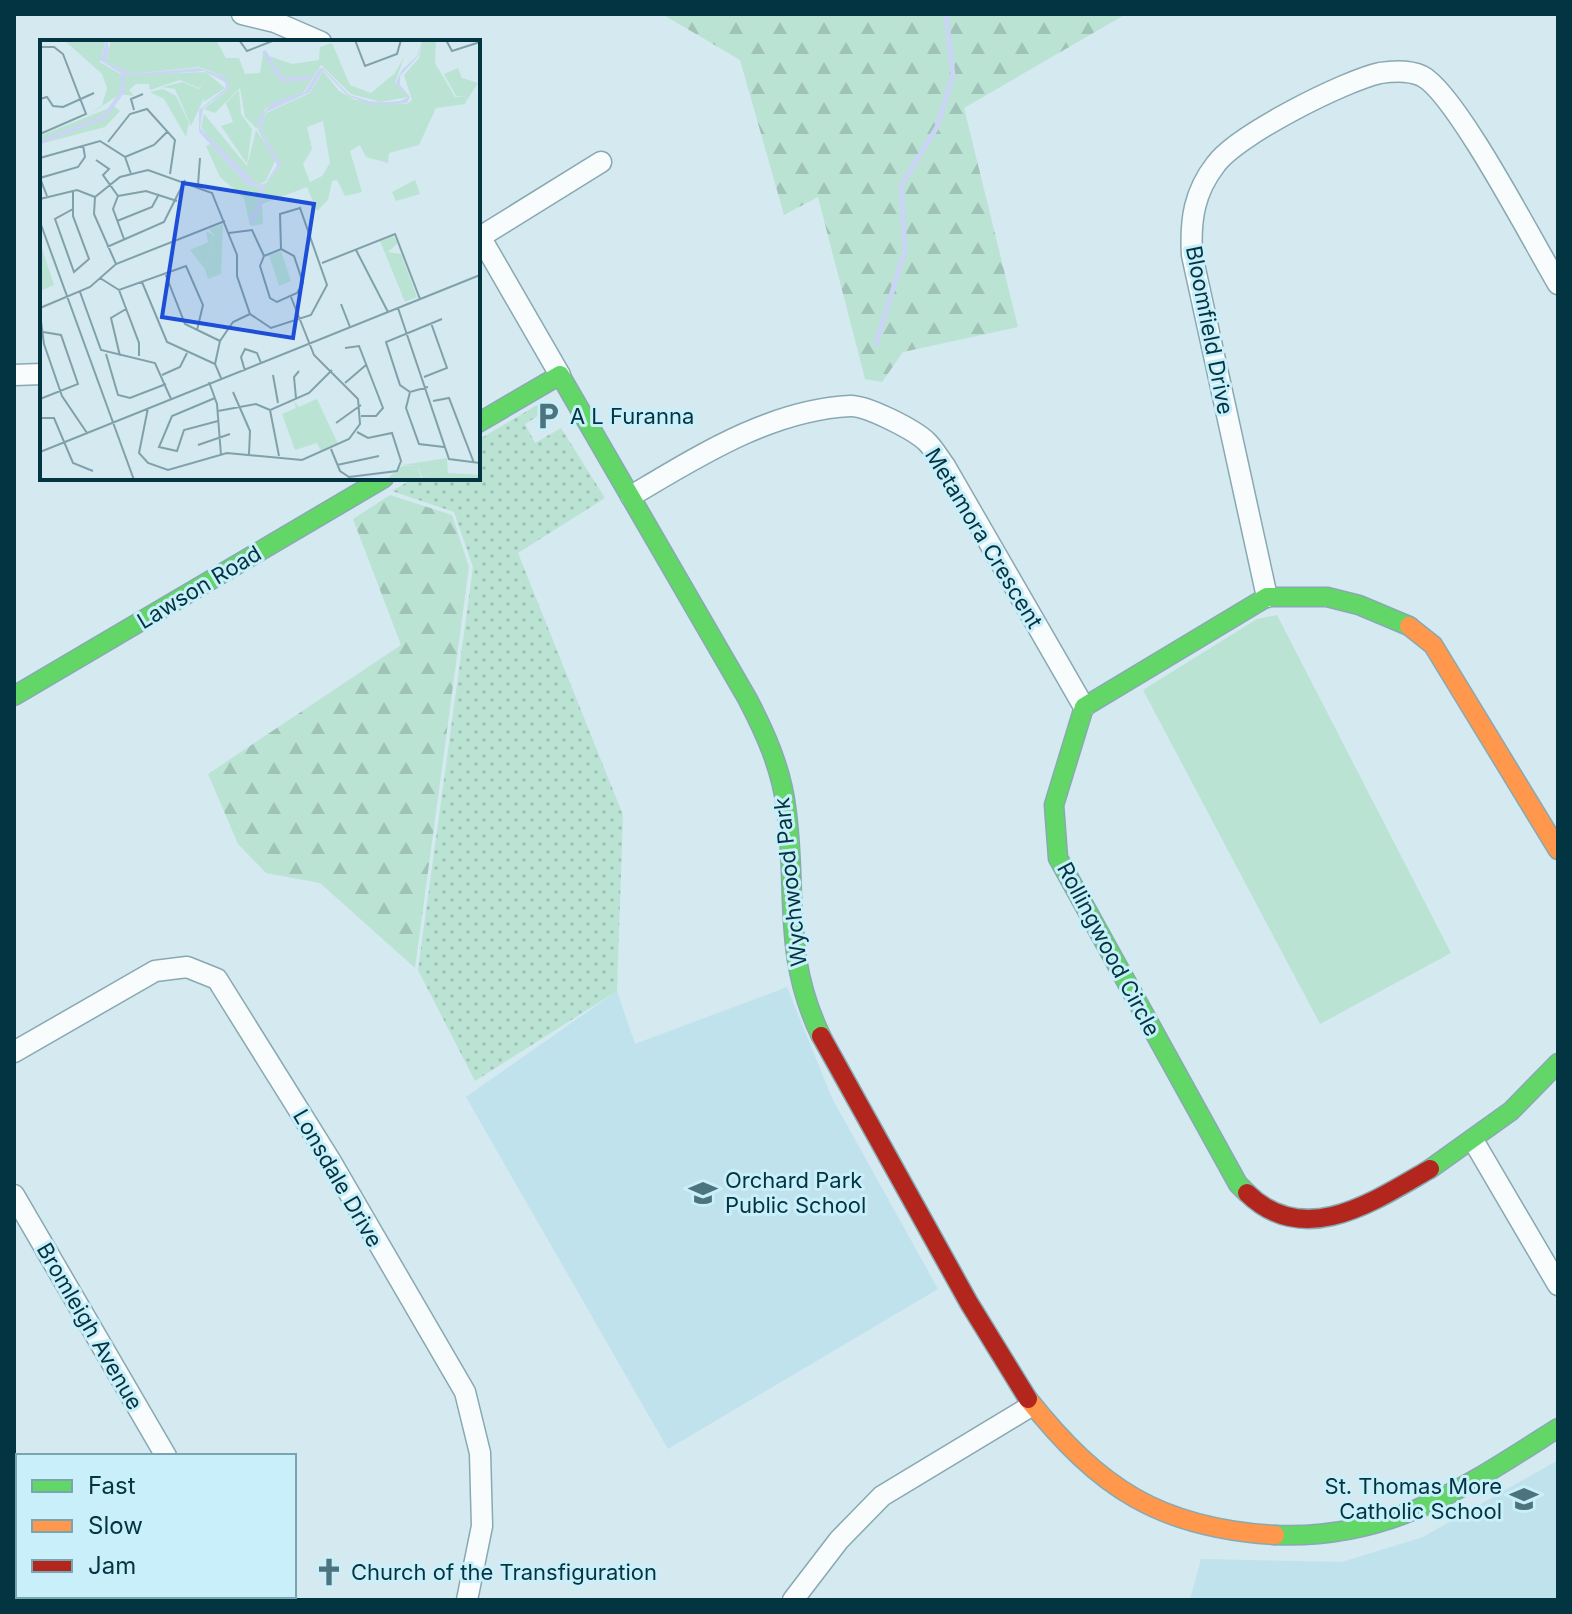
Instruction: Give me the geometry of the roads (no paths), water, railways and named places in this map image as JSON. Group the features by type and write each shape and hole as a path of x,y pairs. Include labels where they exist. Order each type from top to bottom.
{"street":[{"path":"242,14 286,26 317,40"},
{"name":"Bloomfield Drive","path":"1267,597 1192,255 1190,221 1200,189 1217,162 1239,141 1343,87 1379,73 1404,71 1423,76 1460,117 1558,284"},
{"path":"480,234 601,162"},
{"name":"Wychwood Park","path":"480,237 769,739 786,807 791,932 796,965 819,1031 1031,1406"},
{"path":"14,375 40,374"},
{"path":"480,422 560,375"},
{"name":"Metamora Crescent","path":"631,496 714,448 771,424 851,406 894,421 925,440 945,466 1084,707"},
{"name":"Lawson Road","path":"14,696 381,480"},
{"path":"1084,707 1267,597 1327,597 1359,605 1408,626 1433,645 1558,850"},
{"name":"Rollingwood Circle","path":"1084,707 1054,805 1058,858 1238,1184 1262,1209 1294,1221 1327,1219 1364,1207 1473,1140 1517,1108 1546,1081 1558,1063"},
{"name":"Lonsdale Drive","path":"14,1052 155,971 187,967 217,979 330,1160 465,1392 480,1453 482,1526 467,1600"},
{"path":"1473,1140 1558,1285"},
{"name":"Bromleigh Avenue","path":"14,1195 165,1454"},
{"path":"793,1600 839,1540 882,1496 1031,1406 1066,1447 1111,1487 1171,1519 1228,1531 1297,1536 1361,1530 1425,1507 1558,1428"}],"waterway":[{"path":"876,344 905,250 901,186 937,127 953,75 946,14"}],"place":[{"name":"A L Furanna","path":"548,416"},
{"name":"Orchard Park Public School","path":"703,1193"},
{"name":"St. Thomas More Catholic School","path":"1524,1499"},
{"name":"Church of the Transfiguration","path":"329,1572"}]}
